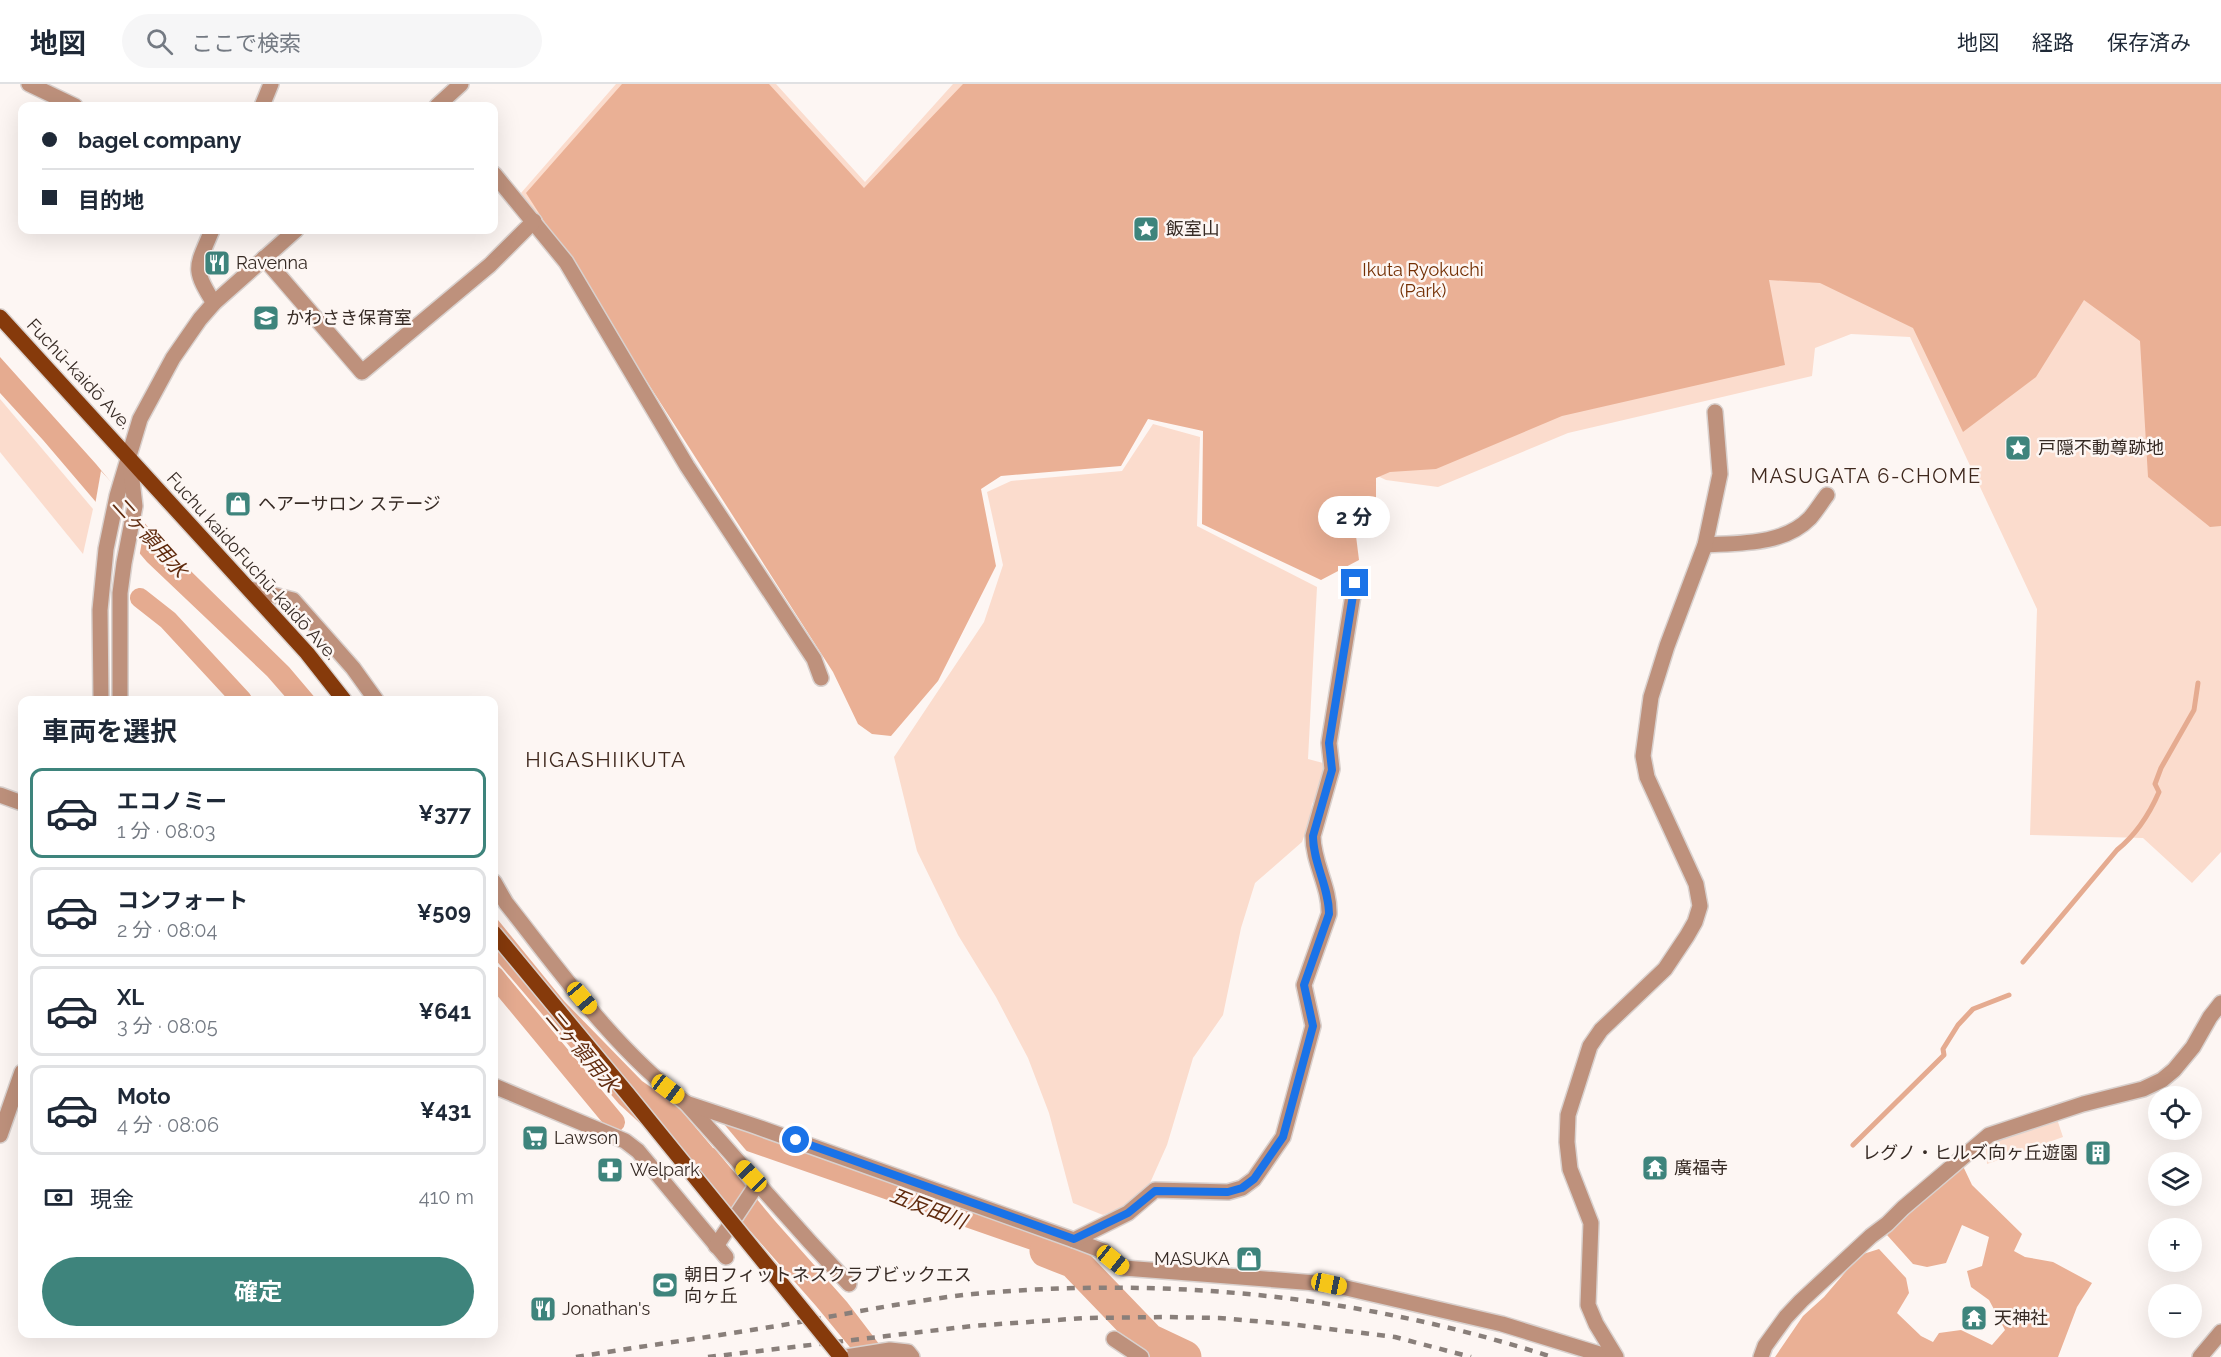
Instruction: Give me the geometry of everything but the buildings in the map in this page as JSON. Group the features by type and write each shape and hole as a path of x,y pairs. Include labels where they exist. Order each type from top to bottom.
{"main road":[{"name":"Fuchū-kaidō Ave.","path":"0,317 129,458"},
{"name":"Fuchu kaidoFuchū-kaidō Ave.","path":"129,458 307,653 341,696"},
{"path":"498,938 841,1357"}],"street":[{"path":"29,84 67,102"},
{"path":"264,102 271,84"},
{"path":"441,102 461,84"},
{"path":"498,179 566,262 687,466 814,659 821,678"},
{"path":"264,258 362,372 490,265 534,221"},
{"path":"208,234 198,271 200,281 214,303"},
{"path":"101,696 100,610 106,549 120,486 140,419 190,331 214,303 291,234"},
{"path":"1616,1357 1596,1324 1588,1305 1591,1223 1570,1169 1566,1142 1568,1115 1590,1046 1601,1030 1665,969 1688,936 1700,906 1696,884 1647,777 1643,756 1651,697 1667,646 1705,544 1720,474 1715,412"},
{"path":"120,696 119,617 124,563 135,506 129,458"},
{"path":"1705,544 1749,543 1784,535 1809,519 1827,495"},
{"path":"1074,1239 1128,1213 1155,1191 1228,1192 1242,1188 1254,1179 1283,1137 1313,1026 1304,985 1329,914 1329,903 1313,847 1313,836 1332,770 1329,743 1355,583"},
{"path":"250,589 293,600 353,668 373,696"},
{"path":"0,795 18,802"},
{"path":"498,889 506,903 610,1032 668,1089 692,1109 739,1163 755,1187 849,1284"},
{"path":"1761,1357 1765,1346 1801,1301 1871,1236 1989,1135 2084,1104 2143,1089 2162,1080 2174,1070 2193,1047 2210,1017 2221,1004"},
{"path":"0,1135 18,1083"},
{"path":"498,1088 625,1141 638,1151 721,1246 755,1187"},
{"path":"692,1109 752,1125 1074,1239 1103,1251 1124,1268 1329,1284 1502,1324 1609,1357"},
{"path":"2205,1355 2221,1332"},
{"path":"1114,1339 1142,1357"},
{"path":"847,1357 890,1350 908,1352 912,1357"}],"green space":[{"name":"Ikuta Ryokuchi (Park)","path":"616,84 776,84 865,182 953,84 2221,84 2221,852 2192,883 2143,838 2030,835 2037,609 1910,337 1851,334 1815,348 1812,376 1568,433 1438,487 1386,480 1109,349 623,336 521,193"},
{"name":"Ikuta Ryokuchi (Park)","path":"622,84 769,84 864,188 963,84 2221,84 2221,526 2210,527 2148,477 2140,341 2084,300 2036,377 1963,432 1913,328 1820,283 1769,280 1785,365 1562,416 1436,469 1390,472 1376,478 1376,502 1354,520 1359,560 1321,580 1202,524 1203,431 1148,419 1121,466 1001,476 981,489 996,566 938,681 891,736 872,734 858,724 833,672 526,193"},
{"path":"0,399 93,509 83,554 0,452"},
{"path":"1153,424 1200,437 1197,526 1317,587 1308,759 1323,763 1323,784 1312,804 1310,820 1302,842 1255,883 1241,928 1223,1015 1193,1058 1167,1145 1150,1183 1127,1206 1103,1215 1073,1203 1049,1113 1028,1058 996,997 958,935 917,851 894,757 984,622 1003,565 987,492 1011,481 1122,471"},
{"path":"2057,1119 2063,1137 1987,1164 1986,1148 2005,1137"},
{"path":"1962,1164 1972,1185 2022,1234 2014,1251 2025,1257 2053,1262 2092,1283 2077,1307 2058,1357 1775,1357 1803,1316 1824,1297 1860,1255 1879,1249 1906,1278 1909,1293 1897,1313 1921,1336 1933,1342 1939,1333 1961,1330 1992,1345 2005,1330 1989,1300 1971,1287 1967,1271 1982,1266 1989,1237 1962,1225 1946,1263 1927,1267 1913,1264 1887,1235"}],"water":[{"name":"二ヶ領用水","path":"0,357 96,464 157,538 289,667 314,696 284,696 267,676 147,562 0,393"},
{"name":"二ヶ領用水","path":"498,920 564,1001 642,1081 668,1099 719,1120 873,1174 1085,1253 1104,1271 1072,1274 1057,1259 744,1150 714,1148 847,1302 889,1357 858,1357 722,1199 619,1104 498,963"}],"pier":[{"path":"101,471 146,519 139,558 95,505"},
{"path":"679,1108 718,1117 750,1155 713,1148"}],"waterway":[{"path":"140,598 168,620 238,696"},
{"path":"2023,962 2147,816 2159,792 2155,784 2161,768 2194,710 2198,683"},
{"name":"二ヶ領用水","path":"498,981 615,1122"},
{"path":"1853,1145 1944,1055 1943,1049 1958,1025 1973,1009 2009,995"},
{"name":"五反田川","path":"1046,1251 1074,1262 1149,1340 1185,1357"}],"railway":[{"path":"576,1357 948,1297 1047,1289 1120,1288 1193,1290 1266,1296 1338,1306 1410,1319 1481,1336 1552,1357"},
{"path":"708,1357 972,1326 1085,1318 1166,1317 1219,1318 1289,1324 1395,1337 1471,1357"}],"place":[{"name":"飯室山","path":"1146,229"},
{"name":"Ravenna","path":"217,263"},
{"name":"かわさき保育室","path":"266,318"},
{"name":"戸隠不動尊跡地","path":"2018,448"},
{"name":"ヘアーサロン ステージ","path":"238,504"},
{"name":"Lawson","path":"535,1138"},
{"name":"レグノ・ヒルズ向ヶ丘遊園","path":"2098,1153"},
{"name":"廣福寺","path":"1655,1168"},
{"name":"Welpark","path":"610,1170"},
{"name":"MASUKA","path":"1249,1259"},
{"name":"朝日フィットネスクラブビックエス 向ヶ丘","path":"665,1285"},
{"name":"Jonathan's","path":"543,1309"},
{"name":"天神社","path":"1974,1318"}],"district":[{"name":"MASUGATA 6-CHOME","path":"1866,476"},
{"name":"HIGASHIIKUTA","path":"606,760"}],"route":[{"path":"796,1140 1074,1239 1128,1213 1155,1191 1228,1192 1242,1188 1254,1179 1283,1137 1313,1026 1304,985 1329,914 1329,903 1313,847 1313,836 1332,770 1329,743 1355,583"}]}
